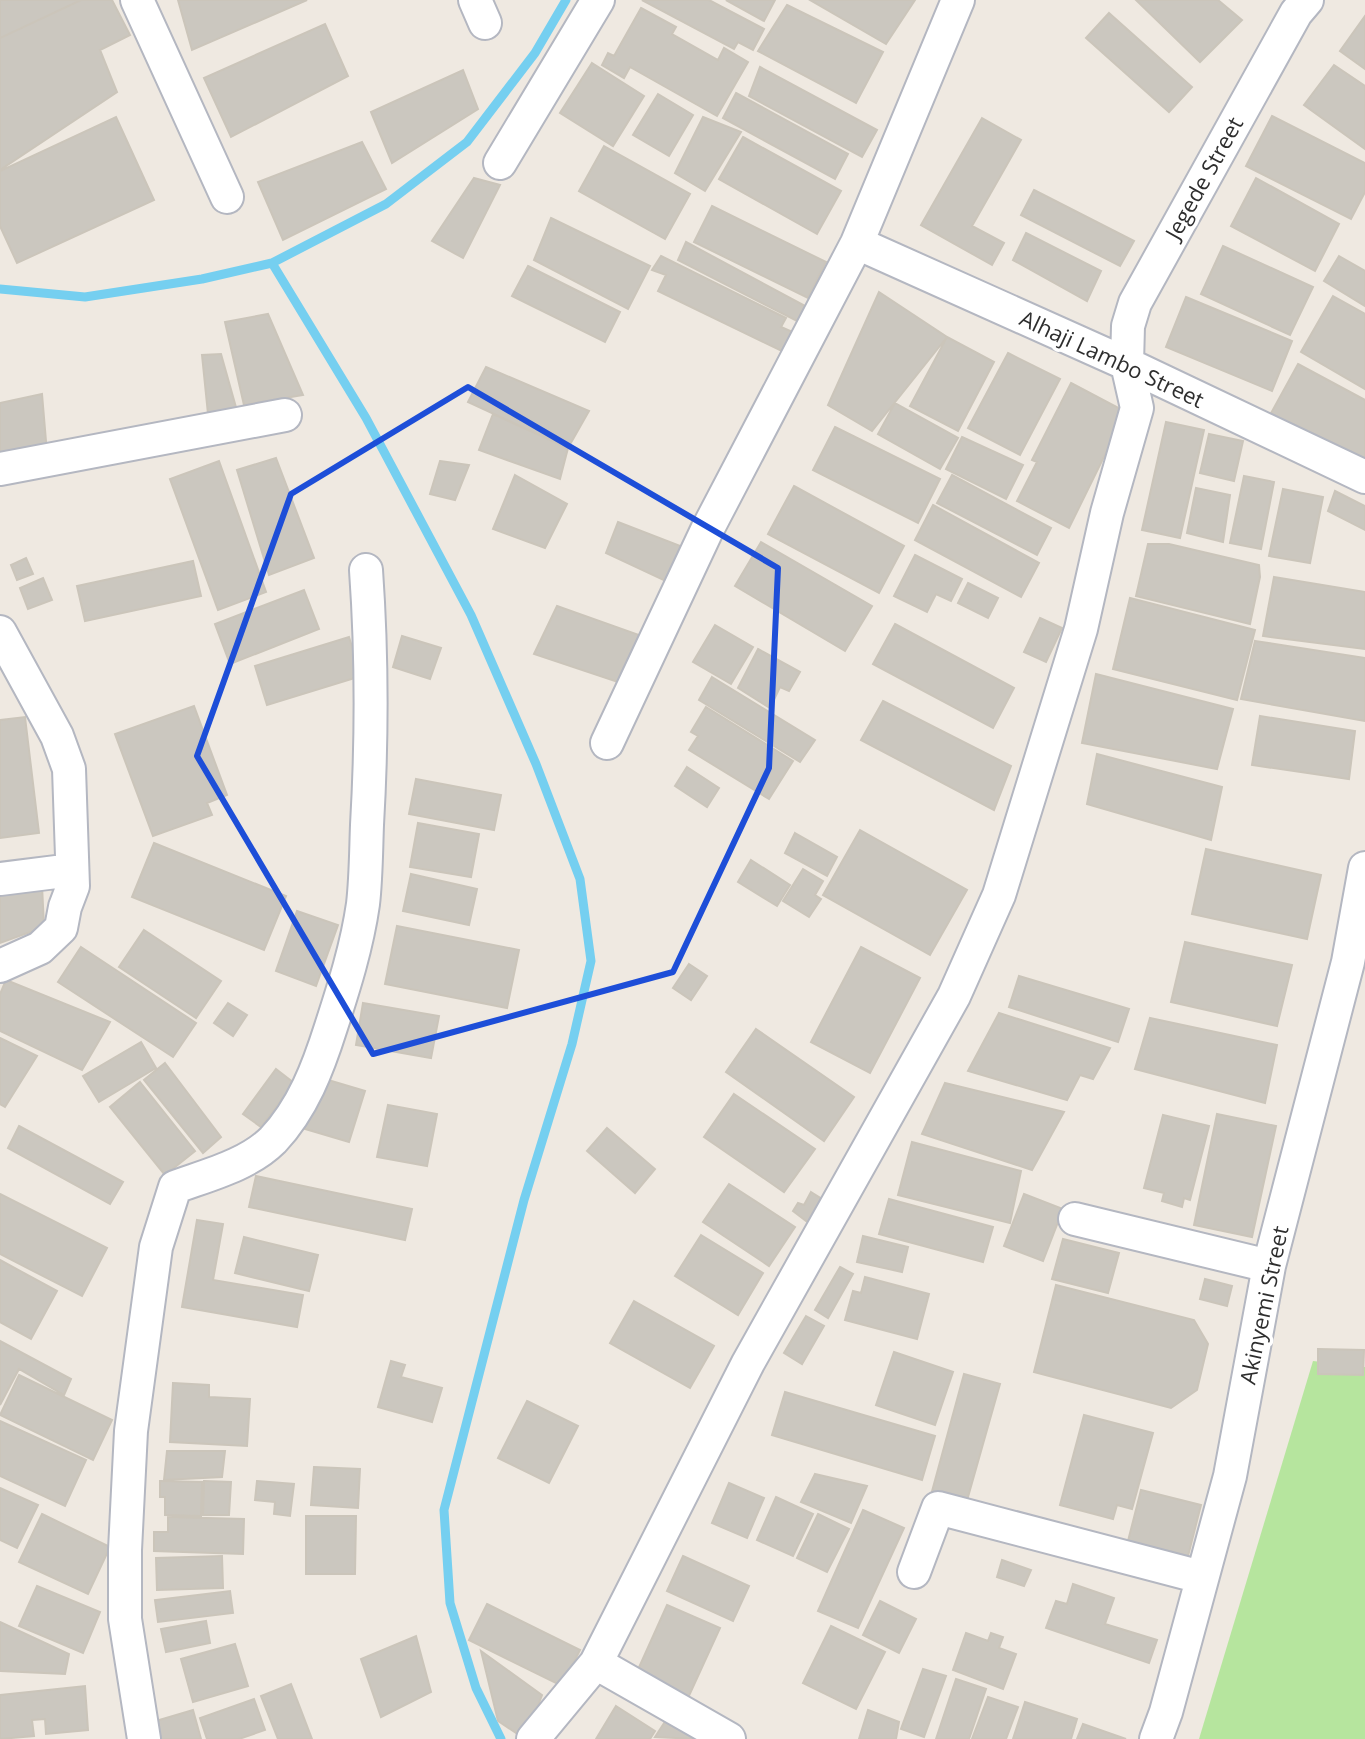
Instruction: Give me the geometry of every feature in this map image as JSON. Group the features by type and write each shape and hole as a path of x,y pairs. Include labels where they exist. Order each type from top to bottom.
{"street":[{"path":"137,0 227,197"},
{"path":"500,163 598,0"},
{"path":"607,743 707,530 857,243 958,0"},
{"name":"Jegede Street","path":"533,1739 596,1663 748,1363 954,996 999,895 1081,629 1107,513 1137,408 1127,364 1128,326 1135,303 1296,13 1307,0"},
{"name":"Alhaji Lambo Street","path":"857,243 1127,364 1365,477"},
{"path":"0,469 285,415"},
{"path":"144,1739 125,1619 125,1550 131,1431 156,1247 175,1187 248,1158 272,1140 296,1111 320,1061 336,1012 363,902 372,721 366,570"},
{"path":"0,632 57,736 69,769 73,886 61,928 40,948 0,966"},
{"name":"Akinyemi Street","path":"1156,1739 1230,1476 1269,1266 1357,965 1365,868"},
{"path":"0,879 72,870"},
{"path":"1075,1219 1269,1266"},
{"path":"914,1572 938,1508 1201,1577"},
{"path":"596,1663 729,1739"}],"highlighted area":[{"path":"468,387 778,568 769,768 673,972 373,1054 197,756 291,494"}],"green space":[{"path":"1313,1361 1365,1367 1365,1739 1199,1739"}],"building":[{"path":"0,0 81,0 0,38"},
{"path":"81,0 112,0 130,35 100,50 117,92 0,170 0,38"},
{"path":"178,0 307,0 192,50"},
{"path":"642,0 709,0 764,29 753,50 738,42 734,49"},
{"path":"726,0 775,0 764,21"},
{"path":"810,0 915,0 886,44"},
{"path":"1136,0 1218,0 1242,20 1200,62"},
{"path":"787,5 883,52 856,103 758,51"},
{"path":"641,8 676,27 672,34 718,60 724,48 748,62 717,116 630,67 624,78 602,65 608,53 614,56"},
{"path":"1109,13 1192,87 1169,112 1086,38"},
{"path":"1365,16 1365,69 1340,51"},
{"path":"325,24 348,76 231,137 204,78"},
{"path":"592,63 644,96 613,146 560,113"},
{"path":"1334,65 1365,86 1365,149 1304,105"},
{"path":"760,67 877,130 862,157 749,96"},
{"path":"463,70 478,109 392,163 371,112"},
{"path":"736,93 848,154 835,179 723,118"},
{"path":"658,94 693,115 669,156 633,135"},
{"path":"1272,116 1365,163 1365,192 1351,219 1246,166"},
{"path":"116,117 154,200 17,263 0,226 0,171"},
{"path":"703,117 741,132 705,191 675,173"},
{"path":"982,118 1021,140 972,226 1004,243 992,265 921,225"},
{"path":"743,137 841,191 817,234 719,179"},
{"path":"362,142 386,189 283,240 258,182"},
{"path":"604,146 690,194 665,239 579,191"},
{"path":"474,178 500,185 463,258 432,241"},
{"path":"1256,178 1339,224 1315,271 1231,226"},
{"path":"1034,190 1134,241 1120,266 1021,215"},
{"path":"712,206 826,262 808,298 694,242"},
{"path":"551,218 650,266 628,309 534,260"},
{"path":"1026,233 1101,271 1087,301 1013,260"},
{"path":"686,242 805,306 797,321 678,260"},
{"path":"1223,246 1313,287 1290,335 1201,294"},
{"path":"661,256 786,318 781,327 797,334 784,352 658,291 666,275 652,270"},
{"path":"1339,256 1365,271 1365,306 1324,281"},
{"path":"528,266 620,312 605,342 512,296"},
{"path":"879,292 947,337 872,431 828,405"},
{"path":"1333,296 1365,314 1365,389 1301,352"},
{"path":"1186,297 1292,341 1272,391 1166,347"},
{"path":"268,314 303,395 244,405 225,322"},
{"path":"947,337 994,362 958,431 910,406"},
{"path":"1008,353 1060,379 1020,455 968,428"},
{"path":"221,354 237,411 208,414 202,355"},
{"path":"1298,364 1365,400 1365,465 1270,415"},
{"path":"486,367 589,411 568,448 468,402"},
{"path":"1071,383 1126,412 1069,528 1017,501 1037,462 1032,460"},
{"path":"42,394 47,453 0,462 0,403"},
{"path":"895,403 958,438 940,469 878,434"},
{"path":"493,414 568,448 560,479 479,450"},
{"path":"1166,422 1204,430 1180,538 1142,530"},
{"path":"835,427 940,479 918,523 813,470"},
{"path":"1209,434 1243,441 1234,481 1200,473"},
{"path":"962,437 1023,465 1006,499 946,469"},
{"path":"276,458 314,558 269,575 237,470"},
{"path":"219,461 266,592 218,610 170,479"},
{"path":"440,461 469,465 455,500 430,494"},
{"path":"515,475 567,504 545,548 493,529"},
{"path":"952,475 1051,528 1037,555 937,503"},
{"path":"1244,476 1274,482 1261,549 1230,543"},
{"path":"794,486 904,546 879,593 768,534"},
{"path":"1196,488 1230,495 1223,542 1187,533"},
{"path":"1283,489 1323,497 1310,563 1269,556"},
{"path":"1335,491 1365,506 1365,530 1328,511"},
{"path":"933,505 1039,563 1021,597 915,540"},
{"path":"618,522 688,549 670,583 606,553"},
{"path":"761,542 872,606 845,651 735,586"},
{"path":"1148,544 1169,544 1259,565 1260,577 1250,624 1136,596"},
{"path":"915,555 962,579 951,601 936,594 927,612 894,596"},
{"path":"26,558 33,574 17,580 11,565"},
{"path":"193,561 201,596 85,621 77,586"},
{"path":"1274,577 1365,592 1365,649 1263,636"},
{"path":"43,578 52,600 28,609 20,588"},
{"path":"968,583 998,598 988,618 958,603"},
{"path":"304,590 319,629 230,664 215,624"},
{"path":"1130,598 1255,630 1237,700 1113,669"},
{"path":"557,606 639,635 621,683 534,654"},
{"path":"1040,618 1062,628 1046,662 1024,652"},
{"path":"895,624 1014,688 993,728 873,664"},
{"path":"715,625 753,647 731,684 693,662"},
{"path":"402,636 441,648 430,679 393,667"},
{"path":"349,637 361,676 267,705 255,666"},
{"path":"1255,641 1365,658 1365,721 1241,699"},
{"path":"758,649 800,672 789,691 780,687 770,708 738,688"},
{"path":"1096,674 1233,709 1217,769 1082,743"},
{"path":"712,677 815,740 800,762 699,700"},
{"path":"883,701 1011,766 994,810 861,740"},
{"path":"194,706 227,795 207,803 212,815 153,836 115,734"},
{"path":"706,707 793,761 769,799 689,750 698,736 691,732"},
{"path":"1260,716 1355,731 1349,779 1252,765"},
{"path":"25,717 39,833 0,838 0,720"},
{"path":"1097,754 1222,787 1211,840 1087,804"},
{"path":"687,767 719,788 707,807 675,786"},
{"path":"416,779 501,795 494,830 409,814"},
{"path":"418,823 479,834 471,877 410,867"},
{"path":"860,830 967,890 930,955 823,895"},
{"path":"795,833 837,857 827,876 785,853"},
{"path":"154,843 286,896 264,950 132,897"},
{"path":"1206,849 1321,875 1307,939 1192,914"},
{"path":"751,860 790,885 777,906 738,882"},
{"path":"803,869 823,881 815,895 821,899 809,917 783,901"},
{"path":"411,874 477,889 469,925 403,911"},
{"path":"42,885 44,927 0,943 0,896"},
{"path":"297,911 338,925 316,986 276,971"},
{"path":"397,926 519,950 507,1008 385,984"},
{"path":"144,930 221,981 196,1018 119,967"},
{"path":"1185,942 1292,965 1277,1026 1171,1002"},
{"path":"81,947 196,1023 173,1057 58,982"},
{"path":"861,947 920,978 870,1073 811,1042"},
{"path":"689,964 707,976 691,1000 673,988"},
{"path":"1019,976 1129,1009 1118,1042 1009,1007"},
{"path":"6,980 110,1022 82,1070 0,1031 0,994"},
{"path":"228,1003 247,1015 233,1036 214,1023"},
{"path":"363,1003 439,1016 431,1058 356,1045"},
{"path":"999,1013 1110,1048 1093,1079 1080,1075 1067,1100 968,1071"},
{"path":"1150,1018 1277,1045 1265,1103 1135,1069"},
{"path":"756,1029 854,1097 824,1141 726,1072"},
{"path":"0,1038 37,1056 5,1107 0,1104"},
{"path":"141,1042 156,1068 99,1102 83,1076"},
{"path":"165,1063 221,1137 203,1153 144,1080"},
{"path":"276,1069 294,1083 261,1127 243,1114"},
{"path":"318,1077 365,1091 349,1142 302,1128"},
{"path":"140,1082 195,1151 165,1175 110,1107"},
{"path":"945,1083 1064,1112 1032,1170 922,1134"},
{"path":"734,1094 815,1149 784,1192 704,1137"},
{"path":"388,1105 437,1114 427,1166 377,1157"},
{"path":"1217,1114 1276,1126 1252,1237 1194,1225"},
{"path":"1163,1115 1209,1126 1190,1200 1184,1198 1182,1207 1162,1201 1164,1193 1144,1188"},
{"path":"19,1126 123,1182 110,1204 8,1148"},
{"path":"607,1128 655,1169 635,1193 587,1151"},
{"path":"912,1142 1021,1171 1010,1223 898,1195"},
{"path":"256,1176 412,1209 405,1240 249,1207"},
{"path":"729,1184 795,1227 769,1266 703,1222"},
{"path":"811,1192 822,1199 814,1227 793,1211 798,1203 804,1205"},
{"path":"0,1194 107,1248 82,1296 0,1254"},
{"path":"1024,1194 1063,1209 1043,1261 1004,1246"},
{"path":"889,1199 993,1227 983,1262 879,1234"},
{"path":"197,1220 223,1224 213,1280 303,1295 297,1327 182,1307"},
{"path":"701,1235 763,1273 738,1315 675,1276"},
{"path":"863,1236 908,1247 902,1272 857,1262"},
{"path":"244,1237 318,1255 309,1291 235,1273"},
{"path":"1063,1239 1119,1253 1108,1293 1052,1279"},
{"path":"0,1260 57,1291 31,1339 0,1322"},
{"path":"840,1267 853,1274 828,1318 815,1310"},
{"path":"865,1277 929,1294 917,1339 845,1320 853,1291 861,1293"},
{"path":"1205,1279 1232,1286 1227,1306 1200,1299"},
{"path":"1056,1285 1194,1320 1208,1344 1197,1390 1171,1408 1034,1372"},
{"path":"634,1301 714,1346 690,1388 610,1343"},
{"path":"806,1316 824,1326 802,1364 784,1353"},
{"path":"0,1341 71,1379 64,1395 19,1369 0,1405"},
{"path":"1318,1349 1364,1350 1363,1375 1318,1374"},
{"path":"894,1352 953,1372 935,1425 876,1405"},
{"path":"391,1361 405,1365 401,1377 442,1388 432,1422 378,1407"},
{"path":"964,1374 1000,1384 966,1504 931,1495"},
{"path":"19,1375 112,1420 93,1460 0,1415"},
{"path":"173,1383 209,1385 209,1397 250,1399 247,1446 170,1442"},
{"path":"785,1392 935,1436 922,1480 772,1435"},
{"path":"527,1401 578,1426 549,1483 498,1458"},
{"path":"1084,1415 1153,1433 1132,1509 1117,1505 1113,1519 1060,1505"},
{"path":"0,1421 86,1460 65,1506 0,1476"},
{"path":"167,1451 225,1451 222,1477 164,1480"},
{"path":"314,1467 360,1469 358,1508 311,1505"},
{"path":"815,1474 867,1486 851,1523 801,1502"},
{"path":"160,1481 202,1482 201,1516 165,1515 165,1497 160,1497"},
{"path":"204,1481 231,1482 229,1515 203,1515"},
{"path":"257,1481 294,1484 290,1516 274,1514 275,1502 255,1500"},
{"path":"729,1483 764,1498 747,1538 712,1523"},
{"path":"0,1488 38,1505 17,1548 0,1540"},
{"path":"1141,1490 1201,1505 1188,1556 1128,1541"},
{"path":"776,1497 813,1514 793,1556 757,1540"},
{"path":"863,1510 904,1528 858,1628 818,1611"},
{"path":"42,1514 110,1547 88,1594 19,1562"},
{"path":"818,1514 849,1529 827,1572 797,1558"},
{"path":"306,1516 356,1516 355,1574 306,1574"},
{"path":"168,1517 244,1519 243,1554 154,1551 154,1532 168,1532"},
{"path":"222,1556 223,1588 157,1590 156,1558"},
{"path":"683,1556 749,1586 733,1621 667,1591"},
{"path":"1002,1560 1031,1570 1024,1586 997,1577"},
{"path":"1073,1584 1114,1598 1105,1624 1157,1640 1149,1663 1046,1628 1056,1601 1067,1604"},
{"path":"37,1586 100,1612 83,1653 19,1626"},
{"path":"230,1591 233,1613 158,1622 155,1600"},
{"path":"880,1601 916,1619 899,1653 863,1635"},
{"path":"487,1604 580,1650 562,1686 469,1640"},
{"path":"667,1605 720,1628 688,1698 636,1674"},
{"path":"206,1621 210,1643 166,1652 161,1629"},
{"path":"0,1622 69,1654 65,1674 0,1671"},
{"path":"831,1626 885,1652 856,1709 803,1683"},
{"path":"966,1633 988,1641 991,1633 1003,1637 999,1648 1016,1654 1003,1689 953,1670"},
{"path":"416,1636 431,1692 381,1717 361,1659"},
{"path":"235,1644 248,1686 193,1702 181,1659"},
{"path":"481,1651 542,1695 525,1739 498,1721"},
{"path":"923,1669 946,1676 924,1737 901,1729"},
{"path":"956,1679 986,1689 969,1739 936,1739"},
{"path":"291,1684 312,1739 278,1739 261,1696"},
{"path":"85,1686 88,1730 46,1734 45,1719 32,1720 34,1736 0,1739 0,1695"},
{"path":"988,1697 1018,1707 1006,1739 972,1739"},
{"path":"254,1699 265,1730 239,1739 207,1739 200,1718"},
{"path":"1025,1702 1077,1719 1071,1739 1013,1739"},
{"path":"616,1706 655,1731 650,1739 596,1739"},
{"path":"193,1710 201,1739 161,1739 156,1721"},
{"path":"868,1710 899,1722 896,1739 859,1739"},
{"path":"666,1720 696,1739 655,1737"},
{"path":"1083,1724 1126,1739 1077,1739"}],"waterway":[{"path":"0,289 85,297 202,279 272,263 386,204 467,142 535,53 566,0"},
{"path":"272,263 366,418 471,615 536,764 580,879 591,961 572,1044 524,1200 444,1510 450,1603 476,1688 501,1739"}]}
